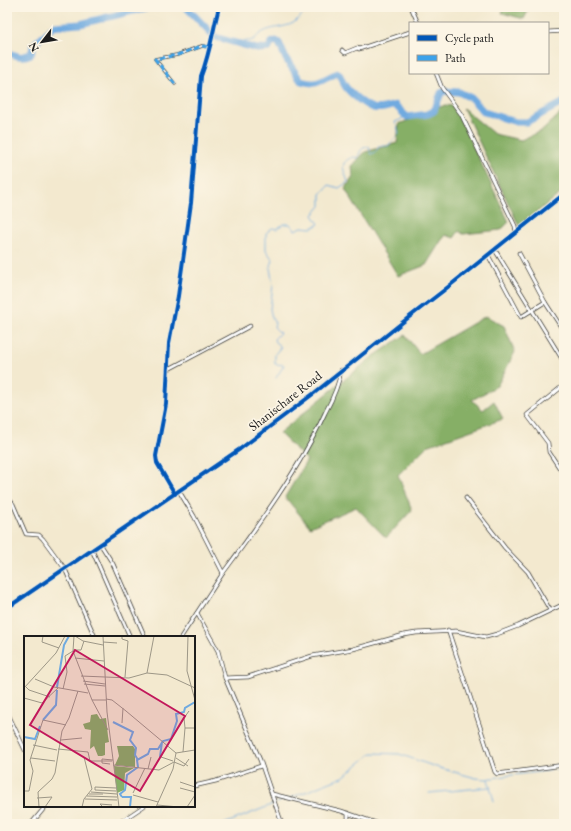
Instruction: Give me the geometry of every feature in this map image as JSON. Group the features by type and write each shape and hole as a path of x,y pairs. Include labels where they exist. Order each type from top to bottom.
{"street":[{"path":"175,494 157,463 156,456 166,404 169,369 169,343 177,301 191,203 201,76 208,59 219,7"},
{"path":"411,7 418,22"},
{"path":"549,32 564,31"},
{"path":"342,50 344,53 409,32"},
{"path":"174,84 155,59 202,46 210,47"},
{"path":"436,74 446,95 461,114 515,226 516,233"},
{"name":"Shanischare Road","path":"7,608 175,494 313,394 341,370 488,256 564,194"},
{"path":"495,250 531,311 564,362"},
{"path":"519,253 545,302 563,330"},
{"path":"488,256 521,317 545,302"},
{"path":"169,369 250,326"},
{"path":"182,636 274,500 314,436 335,392 341,370"},
{"path":"564,385 527,415 548,443 549,452 564,474"},
{"path":"179,491 194,516 223,573"},
{"path":"7,496 13,504 26,534 39,535 65,569 95,636"},
{"path":"466,498 505,548 528,572 550,610"},
{"path":"101,545 113,564 146,636"},
{"path":"92,550 130,636"},
{"path":"225,678 248,677 312,656 353,649 404,635 448,630 486,637 518,626 564,604"},
{"path":"197,613 218,651 225,678 260,760 282,824"},
{"path":"448,630 497,774 564,765"},
{"path":"7,712 24,748"},
{"path":"195,786 216,781 261,766"},
{"path":"272,794 348,813 379,824"},
{"path":"32,824 45,807"},
{"path":"117,824 142,807"},
{"path":"348,813 348,824"}],"green space":[{"path":"504,7 526,7 528,11 524,19 502,13"},
{"path":"445,105 452,106 462,123 509,222 501,230 463,234 459,231 454,238 446,235 426,265 398,276 345,189 353,177 352,166 365,152 397,143 399,124"},
{"path":"463,108 494,134 521,140 543,130 564,110 564,191 519,226"},
{"path":"486,316 504,326 515,352 497,386 472,400 483,410 494,401 503,419 427,446 398,475 412,510 386,538 356,507 310,527 285,497 307,460 279,433 371,358 405,335 420,354"}],"waterway":[{"path":"7,51 13,55 28,55 31,54 34,44 54,26 80,24 149,7"},
{"path":"186,7 215,37 257,49 269,48 271,43 276,41 279,43 286,59 301,81 313,83 338,73 346,87 357,98 366,104 378,109 395,105 407,117 428,114 434,111 441,93 444,91 459,92 471,98 484,112 516,122 527,122 564,102"},
{"path":"227,41 253,40 267,30 293,23 309,7"},
{"path":"276,378 284,365 275,364 275,354 281,347 275,342 274,339 280,333 274,327 275,323 270,309 273,285 270,268 273,260 266,250 266,233 272,228 277,229 283,224 290,224 295,230 302,227 312,228 319,224 313,215 321,206 321,194 329,185 339,188 348,182 343,167 345,162 353,157 358,158 360,151 364,148 369,147 371,154 376,152 379,146 388,146 398,136 395,122 402,119 403,114"},
{"path":"290,798 343,777 372,753 399,754 436,767 476,778 486,779 564,769"},
{"path":"488,779 494,801"},
{"path":"429,793 490,787"},
{"path":"277,803 287,799"},
{"path":"224,824 274,804"}],"marked path":[{"path":"175,84 155,59 177,55 202,46 209,47"}],"cycle path":[{"path":"175,494 157,463 156,456 166,404 169,343 178,296 191,203 201,76 219,7"},
{"path":"7,608 240,449 313,394 564,194"}]}
